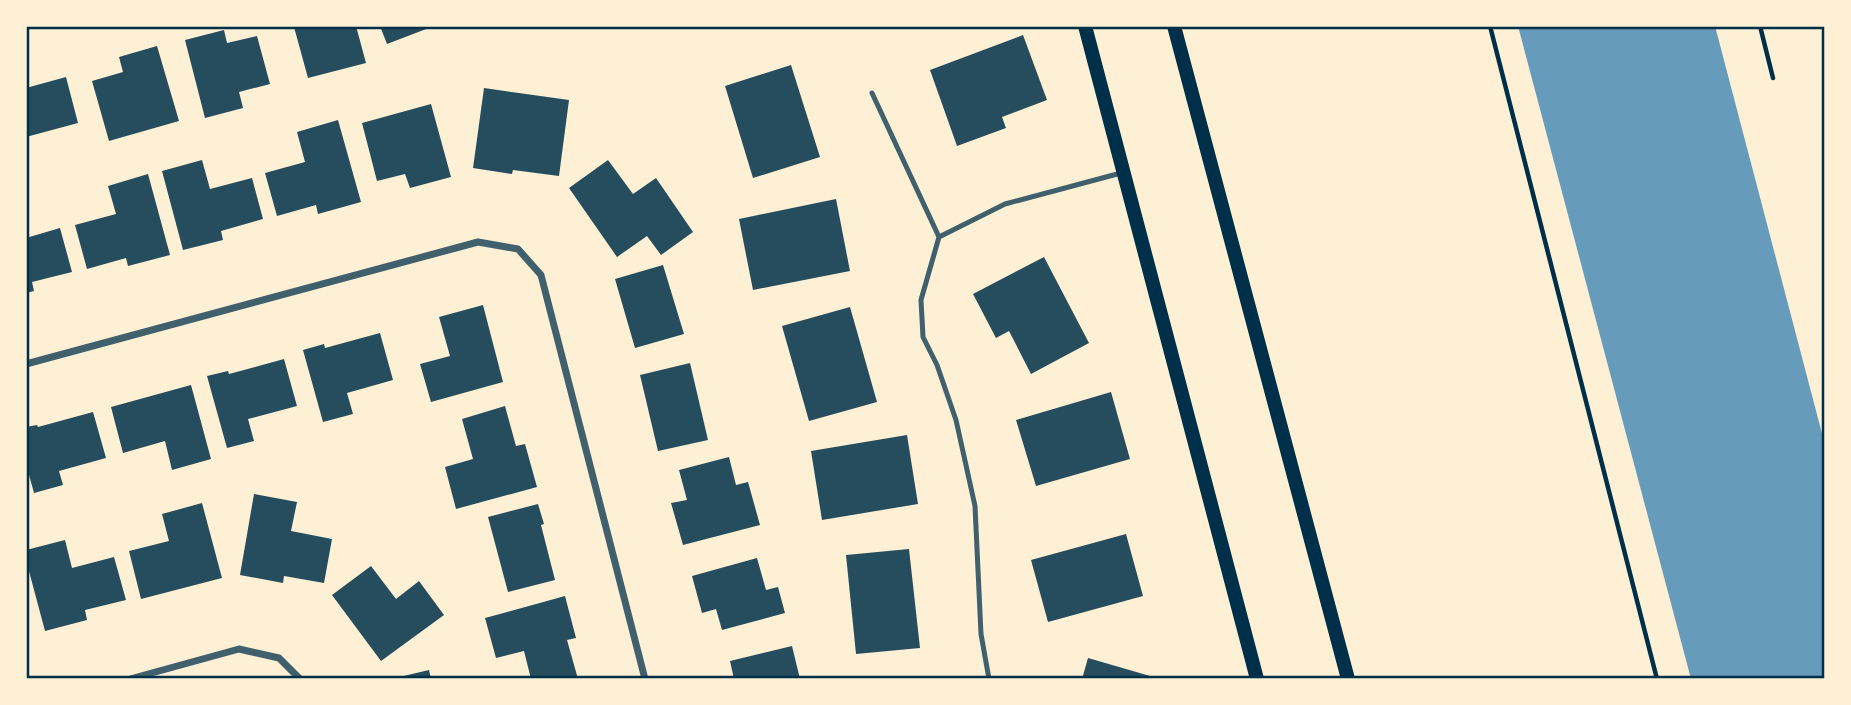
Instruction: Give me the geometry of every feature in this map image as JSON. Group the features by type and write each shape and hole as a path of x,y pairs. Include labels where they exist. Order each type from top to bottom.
{"main road":[{"path":"1086,26 1257,679"},
{"path":"1174,26 1348,679"}],"street":[{"path":"26,364 478,242 518,249 541,275 645,679"},
{"path":"130,679 239,649 279,658 300,679"}],"lane":[{"path":"872,93 939,237 921,300 923,337 937,365 956,420 975,506 981,634 989,679"},
{"path":"939,237 1005,204 1124,172"}],"path":[{"path":"1490,26 1657,679"},
{"path":"1760,26 1773,78"}],"water":[{"path":"1518,26 1715,26 1825,445 1825,679 1691,679"}],"building":[{"path":"356,26 366,63 308,78 294,27"},
{"path":"380,26 434,26 387,44"},
{"path":"224,30 227,43 257,36 270,84 239,92 243,108 205,118 185,40"},
{"path":"1023,35 1047,100 1002,117 1006,128 957,146 930,70"},
{"path":"157,46 179,121 109,141 92,81 123,72 119,57"},
{"path":"791,65 820,157 753,178 725,86"},
{"path":"66,77 78,123 26,137 26,88"},
{"path":"484,88 569,100 559,176 513,170 512,174 473,168"},
{"path":"431,104 451,177 410,188 405,174 377,181 362,123"},
{"path":"338,120 361,202 318,214 316,205 277,216 265,173 305,162 297,132"},
{"path":"202,160 210,189 252,178 263,219 221,231 223,240 183,250 162,171"},
{"path":"608,160 633,194 656,178 693,232 661,255 647,236 617,257 569,188"},
{"path":"148,174 170,255 128,266 126,258 87,269 75,225 116,214 108,186"},
{"path":"836,199 850,271 753,290 739,219"},
{"path":"60,228 72,272 32,282 34,291 26,293 26,238"},
{"path":"1044,257 1089,343 1031,374 1009,331 996,338 973,294"},
{"path":"663,265 684,334 635,348 615,279"},
{"path":"483,305 503,382 431,402 420,364 450,356 439,317"},
{"path":"850,307 877,402 809,421 782,326"},
{"path":"380,333 393,380 347,393 353,414 323,422 303,350 324,344 325,348"},
{"path":"284,359 297,406 248,419 254,441 227,448 207,376 228,371 229,374"},
{"path":"690,363 708,440 658,451 640,375"},
{"path":"191,385 211,459 172,470 165,441 123,453 111,407"},
{"path":"1111,392 1130,459 1036,486 1016,420"},
{"path":"505,406 516,446 525,444 537,487 456,509 445,467 473,459 462,419"},
{"path":"93,412 106,458 59,471 63,485 34,493 26,464 26,427 38,427"},
{"path":"907,435 918,504 822,520 811,451"},
{"path":"729,457 736,485 748,482 760,525 683,545 671,503 687,500 679,470"},
{"path":"254,494 297,502 291,531 332,539 324,583 284,576 283,583 240,575"},
{"path":"202,503 222,578 141,599 129,551 169,541 162,514"},
{"path":"538,504 555,580 508,592 488,517"},
{"path":"1126,534 1143,596 1048,622 1031,560"},
{"path":"65,540 72,568 114,557 126,600 85,610 87,620 45,631 26,560 26,550"},
{"path":"909,549 920,648 856,654 846,555"},
{"path":"757,558 766,590 778,587 785,613 722,630 716,609 702,613 692,576"},
{"path":"371,566 396,599 419,581 444,615 381,661 332,595"},
{"path":"565,596 576,638 567,640 578,679 531,679 524,651 496,658 485,618"},
{"path":"792,646 800,679 734,679 730,661"},
{"path":"1088,658 1157,678 1157,679 1082,679"},
{"path":"429,670 431,679 395,679 395,678"}]}
